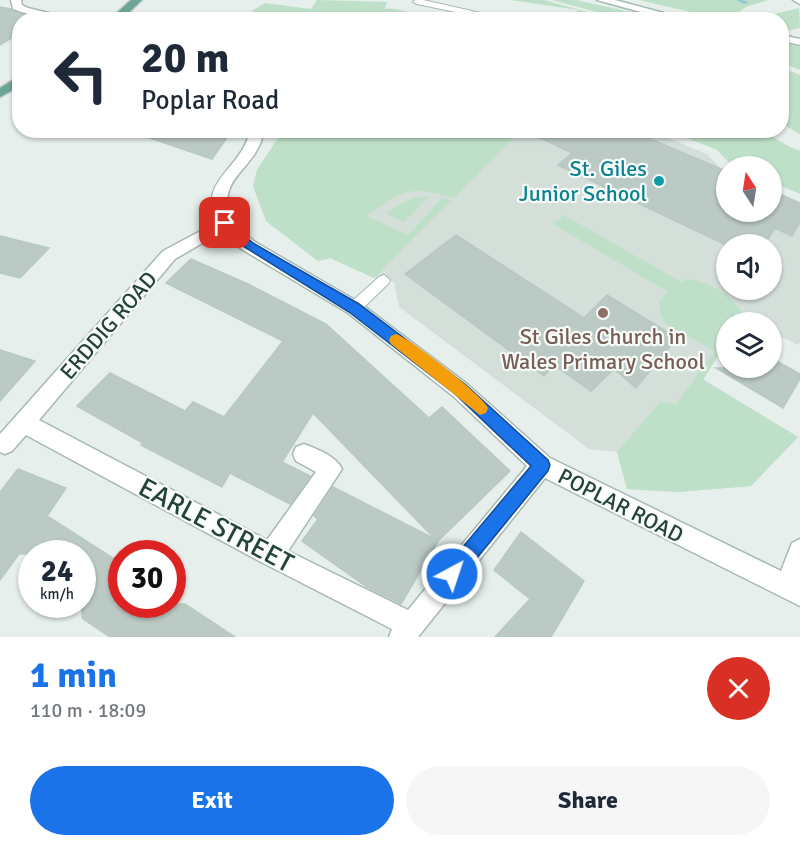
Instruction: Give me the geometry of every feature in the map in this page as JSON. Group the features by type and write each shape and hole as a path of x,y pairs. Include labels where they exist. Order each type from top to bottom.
{"main road":[{"path":"123,12 137,0"}],"street":[{"path":"16,0 17,7 34,12"},
{"path":"602,0 652,12"},
{"path":"225,223 219,211 219,195 224,182 254,148 256,138"},
{"name":"POPLAR ROAD","path":"225,223 234,235 249,246 354,308 460,390 542,465 793,591"},
{"name":"ERDDIG ROAD","path":"5,444 169,255 225,223"},
{"name":"EARLE STREET","path":"23,422 271,555 406,631"},
{"path":"271,555 331,470 304,454"},
{"path":"406,631 542,465"},
{"path":"793,591 800,551"}],"lane":[{"path":"419,0 417,2 468,12"},
{"path":"354,308 384,280"}],"shaded area":[{"name":"St Giles Church in Wales Primary School","path":"278,138 668,138 707,154 716,164 716,222 782,222 782,195 800,203 800,342 798,345 782,337 782,312 716,312 716,359 703,379 798,437 751,486 678,492 627,489 617,452 589,449 399,307 394,282 374,278 330,258 318,261 266,221 253,186 257,170"}],"green space":[{"path":"317,0 387,2 385,9 409,12 251,11 265,3 311,9"},
{"path":"511,0 544,0 588,12 576,12 578,10"},
{"path":"552,0 576,0 630,12 597,12"},
{"path":"639,0 769,0 748,6 738,12 691,12"},
{"path":"799,8 800,28 789,30 789,12 783,12"},
{"path":"789,45 800,47 800,70 789,66"},
{"path":"789,71 800,75 800,134 789,128"},
{"path":"278,138 513,138 454,198 426,192 407,192 389,200 367,216 408,235 442,198 451,200 374,278 330,258 318,261 266,221 253,186 257,170"},
{"path":"687,138 775,138 800,151 800,194 782,187 782,156 723,156 717,150"},
{"path":"429,196 404,223 385,213 412,198"},
{"path":"564,215 681,282 688,279 716,288 716,300 732,300 738,307 742,312 716,312 716,359 703,380 798,437 751,486 678,492 627,489 617,452 661,401 676,404 715,351 667,325 661,314 659,302 668,292 553,224"}],"building":[{"path":"0,7 20,12 12,12 12,38 0,45"},
{"path":"150,138 226,138 212,159"},
{"name":"St. Giles Junior School","path":"541,138 648,138 716,167 716,222 782,222 782,195 800,203 800,222 792,236 775,228 771,234 716,234 716,240 558,165 572,153"},
{"path":"456,235 584,318 607,295 677,338 636,388 614,369 591,391 554,365 544,376 405,274"},
{"path":"0,236 49,248 20,278 0,273"},
{"path":"191,259 250,285 326,324 429,418 442,407 510,471 438,541 401,604 367,587 302,541 318,519 314,516 333,487 435,539 313,413 282,462 310,476 290,504 230,473 222,487 141,445 143,443 77,406 110,373 185,411 193,402 224,417 283,341 166,283"},
{"path":"0,350 35,361 0,401"},
{"path":"782,364 800,374 800,379 783,408 733,378 782,378"},
{"path":"18,469 66,488 47,516 84,540 18,540 18,555 0,580 0,492"},
{"path":"521,532 584,581 551,637 495,637 530,599 494,570"},
{"path":"96,547 108,555 108,618 186,618 186,605 235,637 110,637 82,618 96,618"}],"waterway":[{"path":"739,0 746,3"}],"slow traffic":[{"path":"396,340 480,408"}],"place":[{"name":"St. Giles Junior School","path":"659,181"},
{"name":"St Giles Church in Wales Primary School","path":"603,313"}],"route":[{"path":"225,223 234,235 249,246 354,308 460,390 542,465 452,574"}]}
